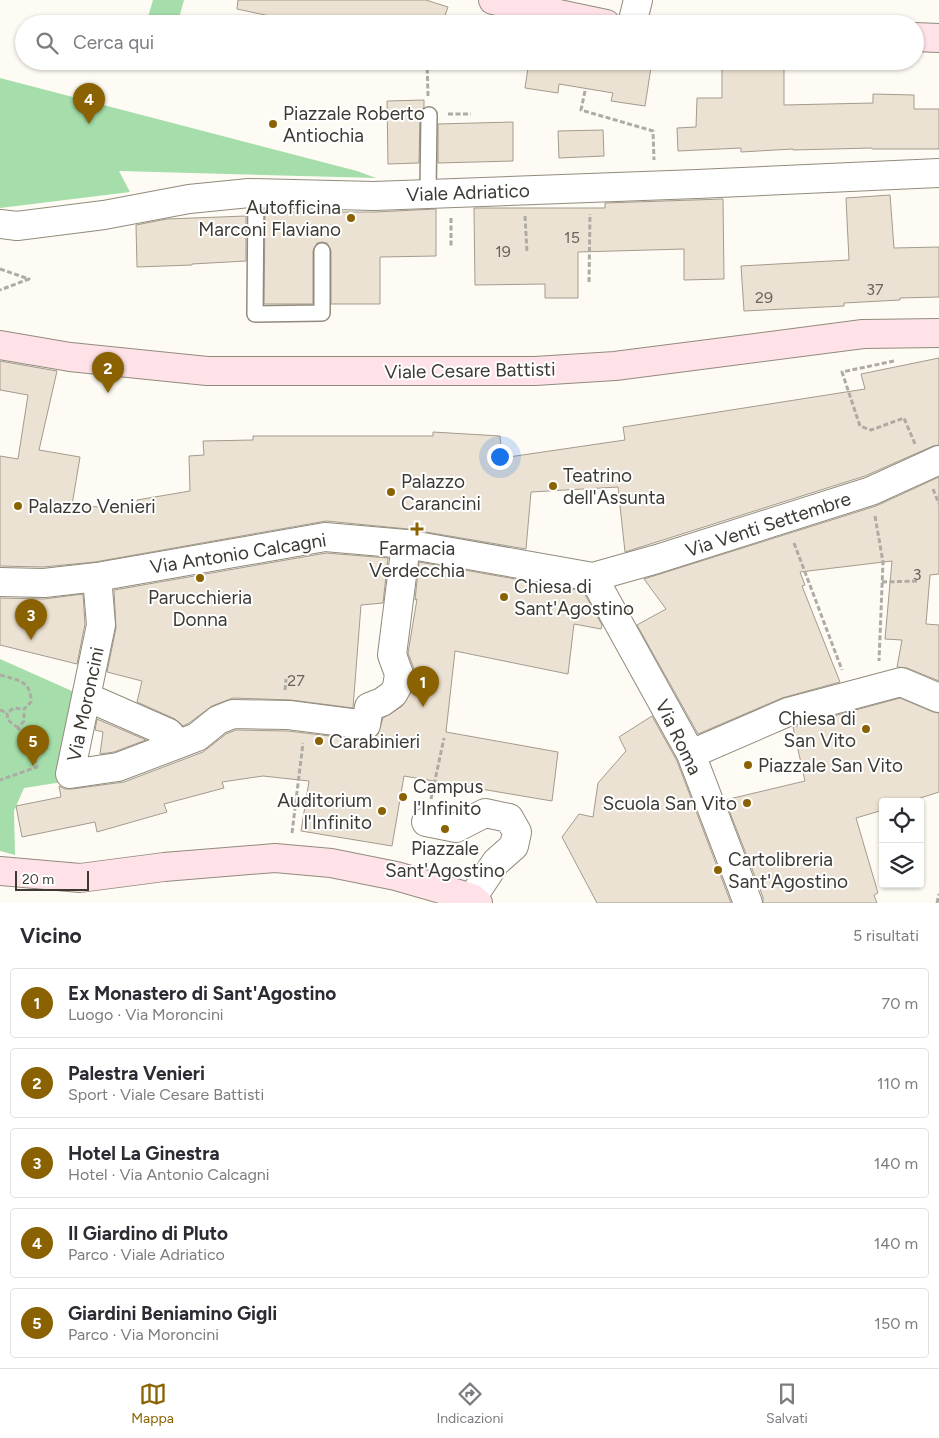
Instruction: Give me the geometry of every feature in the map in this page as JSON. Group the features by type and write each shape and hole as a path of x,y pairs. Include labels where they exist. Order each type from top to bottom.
{"street":[{"path":"493,0 525,4 570,15"},
{"path":"634,15 638,0"},
{"path":"924,37 939,38"},
{"name":"Viale Adriatico","path":"0,224 17,226 104,215 189,199 256,193 374,196 939,173"},
{"name":"Viale Cesare Battisti","path":"0,345 70,357 206,371 535,371 615,366 862,334 939,333"},
{"name":"Via Venti Settembre","path":"593,577 657,559 871,490 932,463"},
{"name":"Via Antonio Calcagni","path":"0,582 44,582 97,576 325,537 406,544 593,577"},
{"name":"Via Moroncini","path":"97,576 101,626 88,697 70,774 118,767 197,737 218,720 233,714 306,717 366,725 369,707 382,702 393,694 400,674 392,656 393,635 406,544"},
{"name":"Via Roma","path":"593,577 691,754 748,903"},
{"path":"691,754 788,712 901,682 939,698"},
{"path":"88,697 169,733 178,744"},
{"path":"0,871 80,878 164,867 275,858 331,863 396,876 475,901 496,862 514,846 517,832 509,818 485,813 456,828 426,822"}],"lane":[{"path":"428,193 429,115"},
{"path":"256,193 255,314 322,313 322,251"}],"path":[{"path":"427,70 429,115"},
{"path":"585,91 581,110 654,130 655,186"},
{"path":"589,282 590,188"},
{"path":"524,190 526,252"},
{"path":"0,269 28,279 0,290"},
{"path":"898,360 842,372 860,426 871,430 904,418 932,463"},
{"path":"871,490 884,562 878,688"},
{"path":"784,519 851,694"},
{"path":"882,582 918,582"},
{"path":"0,676 22,682 31,692 31,702 24,710 24,721 18,728"},
{"path":"7,713 14,708 24,710"},
{"path":"0,710 7,713"},
{"path":"0,780 37,767 32,745 25,735 8,720 7,713"},
{"path":"288,860 306,717"},
{"path":"426,822 444,738"},
{"path":"937,903 939,894"}],"green space":[{"path":"153,0 184,0 180,15 149,15"},
{"path":"0,78 357,171 376,178 119,171 130,192 0,208"},
{"path":"0,659 81,695 63,782 24,788 14,811 15,855 0,851"}],"building":[{"path":"238,0 426,0 448,7 445,15 265,15 237,9"},
{"path":"528,70 651,70 645,106 611,101 613,93 559,84 558,93 525,88"},
{"path":"722,70 784,70 784,105 873,103 873,94 914,95 914,109 939,109 939,149 793,149 741,152 741,148 678,151 677,128 696,127 697,98 722,98"},
{"path":"424,100 424,107 420,115 419,163 388,164 387,101"},
{"path":"513,122 513,161 438,163 438,124"},
{"path":"603,130 604,156 559,158 558,131"},
{"path":"890,195 894,248 939,247 939,297 844,303 844,306 744,311 741,266 849,260 846,198"},
{"path":"723,199 724,279 684,280 684,249 578,252 578,298 545,298 545,284 475,285 474,208 605,208 605,203"},
{"path":"436,209 436,256 380,257 380,304 331,304 331,251 327,243 322,242 317,243 313,251 313,304 264,304 265,212 375,212"},
{"path":"246,216 246,261 137,267 136,225 167,219"},
{"path":"939,358 939,445 865,476 625,552 618,487 531,492 526,549 408,529 326,521 95,562 43,567 0,566 0,456 18,459 28,395 0,390 0,361 57,371 39,450 80,457 72,505 139,510 137,500 190,491 189,456 204,455 203,441 253,440 253,436 433,436 433,432 500,436 502,458 625,440 623,427 865,389 861,374"},
{"path":"939,477 939,574 930,575 926,624 939,625 939,681 907,668 897,667 902,640 885,639 892,561 800,572 805,585 802,586 840,682 782,698 698,734 637,625 666,609 644,579 876,506"},
{"path":"326,553 388,558 383,603 361,605 353,708 291,700 233,698 212,706 183,726 175,719 137,702 142,681 107,672 116,628 114,590"},
{"path":"419,562 583,591 602,625 601,629 574,624 568,674 455,651 446,732 558,752 552,801 404,776 392,846 301,831 309,781 263,776 222,782 224,788 164,804 167,812 97,832 95,822 22,837 16,806 61,797 59,786 65,789 72,789 124,782 203,752 226,734 236,730 288,731 364,740 372,739 378,734 383,718 402,706 412,690 414,669 408,653 417,599 415,600"},
{"path":"83,594 85,624 77,664 0,645 0,598 44,599"},
{"path":"900,698 939,713 939,792 920,798 879,798 879,811 856,818 878,893 874,895 877,903 763,903 763,897 725,800 805,781 793,727"},
{"path":"652,716 677,761 731,903 597,903 562,837 579,814 593,817 598,783 626,751 619,737"},
{"path":"97,719 146,740 114,752 100,754 103,732 95,730"}],"place":[{"name":"Il Giardino di Pluto","path":"89,124"},
{"name":"Piazzale Roberto Antiochia","path":"273,124"},
{"name":"Autofficina Marconi Flaviano","path":"351,218"},
{"name":"Palestra Venieri","path":"108,393"},
{"name":"Teatrino dell'Assunta","path":"553,486"},
{"name":"Palazzo Carancini","path":"391,492"},
{"name":"Palazzo Venieri","path":"18,506"},
{"name":"Farmacia Verdecchia","path":"417,529"},
{"name":"Parucchieria Donna","path":"200,578"},
{"name":"Chiesa di Sant'Agostino","path":"504,597"},
{"name":"Hotel La Ginestra","path":"31,640"},
{"name":"Ex Monastero di Sant'Agostino","path":"423,707"},
{"name":"Chiesa di San Vito","path":"866,729"},
{"name":"Carabinieri","path":"319,741"},
{"name":"Piazzale San Vito","path":"748,765"},
{"name":"Giardini Beniamino Gigli","path":"33,766"},
{"name":"Campus l'Infinito","path":"403,797"},
{"name":"Scuola San Vito","path":"747,803"},
{"name":"Auditorium l'Infinito","path":"382,811"},
{"name":"Piazzale Sant'Agostino","path":"445,829"},
{"name":"Cartolibreria Sant'Agostino","path":"718,870"}]}
